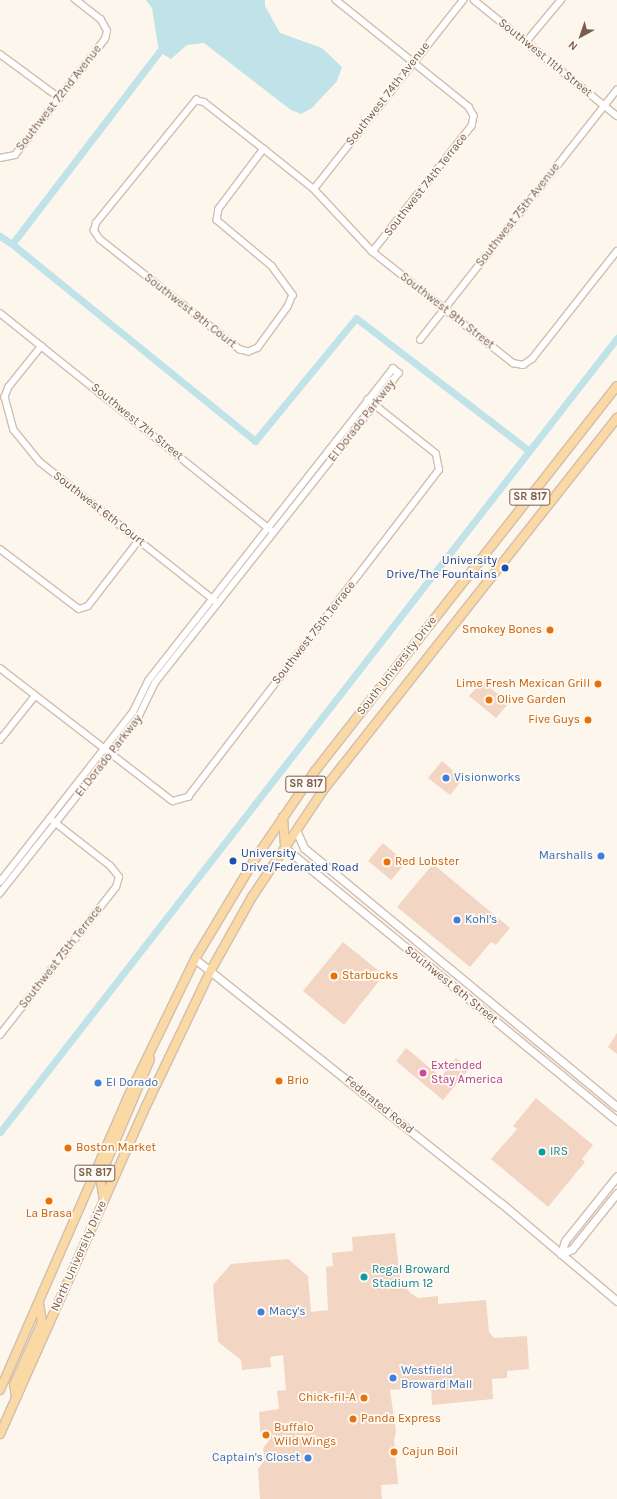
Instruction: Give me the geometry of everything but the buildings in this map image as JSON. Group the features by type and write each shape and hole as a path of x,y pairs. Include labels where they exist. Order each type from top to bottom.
{"main road":[{"name":"South University Drive","path":"195,959 283,817 327,756 617,386"},
{"name":"South University Drive","path":"211,970 252,897 296,830 372,727 617,418"},
{"path":"283,817 285,848"},
{"name":"North University Drive","path":"0,1390 150,1052 195,959"},
{"name":"North University Drive","path":"0,1434 104,1200 211,970"},
{"path":"104,1200 100,1177 150,1065 150,1052"},
{"path":"16,1397 14,1385 42,1322 39,1300"}],"street":[{"name":"Southwest 72nd Avenue","path":"3,159 15,155 105,39 107,31 101,20 75,0"},
{"path":"336,0 412,62"},
{"name":"Southwest 74th Avenue","path":"314,189 412,62 463,0"},
{"name":"Southwest 11th Street","path":"474,0 617,116"},
{"path":"526,42 561,0"},
{"path":"0,54 60,98"},
{"name":"Southwest 74th Terrace","path":"373,252 472,126 474,116 469,107 412,62"},
{"name":"Southwest 75th Avenue","path":"420,340 617,90"},
{"name":"Southwest 9th Court","path":"196,100 204,102 264,149 220,208 217,220 272,266 293,295 288,307 258,348 249,352 240,350 100,240 94,231 96,224 196,100"},
{"path":"264,149 314,189"},
{"name":"Southwest 9th Street","path":"314,189 373,252 512,363 524,365 532,359 617,251"},
{"name":"Southwest 7th Street","path":"0,313 275,532"},
{"name":"Southwest 6th Court","path":"42,346 9,387 5,397 14,430 40,462 218,603"},
{"name":"El Dorado Parkway","path":"0,882 103,749 134,712 148,681 393,368 399,373 156,682 142,714 0,894"},
{"path":"368,400 375,405"},
{"name":"Southwest 75th Terrace","path":"110,755 173,801 180,801 188,797 439,470 440,460 436,454 375,405"},
{"path":"0,549 79,609 88,606 139,540"},
{"path":"0,668 110,755"},
{"path":"0,740 35,696"},
{"path":"50,819 56,824"},
{"name":"Southwest 75th Terrace","path":"0,1035 116,887 119,878 110,866 56,824"},
{"name":"Southwest 6th Street","path":"296,830 306,850 617,1107"},
{"name":"Southwest 6th Street","path":"285,848 617,1121"},
{"name":"Federated Road","path":"195,959 211,970 617,1301"},
{"path":"561,1254 565,1241 617,1176"},
{"path":"561,1254 572,1249 617,1193"}],"water":[{"path":"146,0 265,0 265,6 280,33 322,48 342,67 337,81 312,108 301,114 291,110 204,43 187,45 171,59 159,52 152,8"}],"waterway":[{"path":"0,236 12,244 159,52"},
{"path":"12,244 255,441 356,318 528,450"},
{"path":"0,1132 617,338"}],"place":[{"name":"University Drive/The Fountains","path":"505,568"},
{"name":"Smokey Bones","path":"550,630"},
{"name":"Lime Fresh Mexican Grill","path":"598,684"},
{"name":"Olive Garden","path":"489,700"},
{"name":"Five Guys","path":"588,720"},
{"name":"Visionworks","path":"446,778"},
{"name":"Marshalls","path":"601,856"},
{"name":"University Drive/Federated Road","path":"233,861"},
{"name":"Red Lobster","path":"387,862"},
{"name":"Kohl's","path":"457,920"},
{"name":"Starbucks","path":"334,976"},
{"name":"Extended Stay America","path":"423,1073"},
{"name":"Brio","path":"279,1081"},
{"name":"El Dorado","path":"98,1083"},
{"name":"Boston Market","path":"68,1148"},
{"name":"IRS","path":"542,1152"},
{"name":"La Brasa","path":"49,1201"},
{"name":"Regal Broward Stadium 12","path":"364,1277"},
{"name":"Macy's","path":"261,1312"},
{"name":"Westfield Broward Mall","path":"393,1378"},
{"name":"Chick-fil-A","path":"364,1398"},
{"name":"Panda Express","path":"353,1419"},
{"name":"Buffalo Wild Wings","path":"266,1435"},
{"name":"Cajun Boil","path":"394,1452"},
{"name":"Captain's Closet","path":"308,1458"}]}
